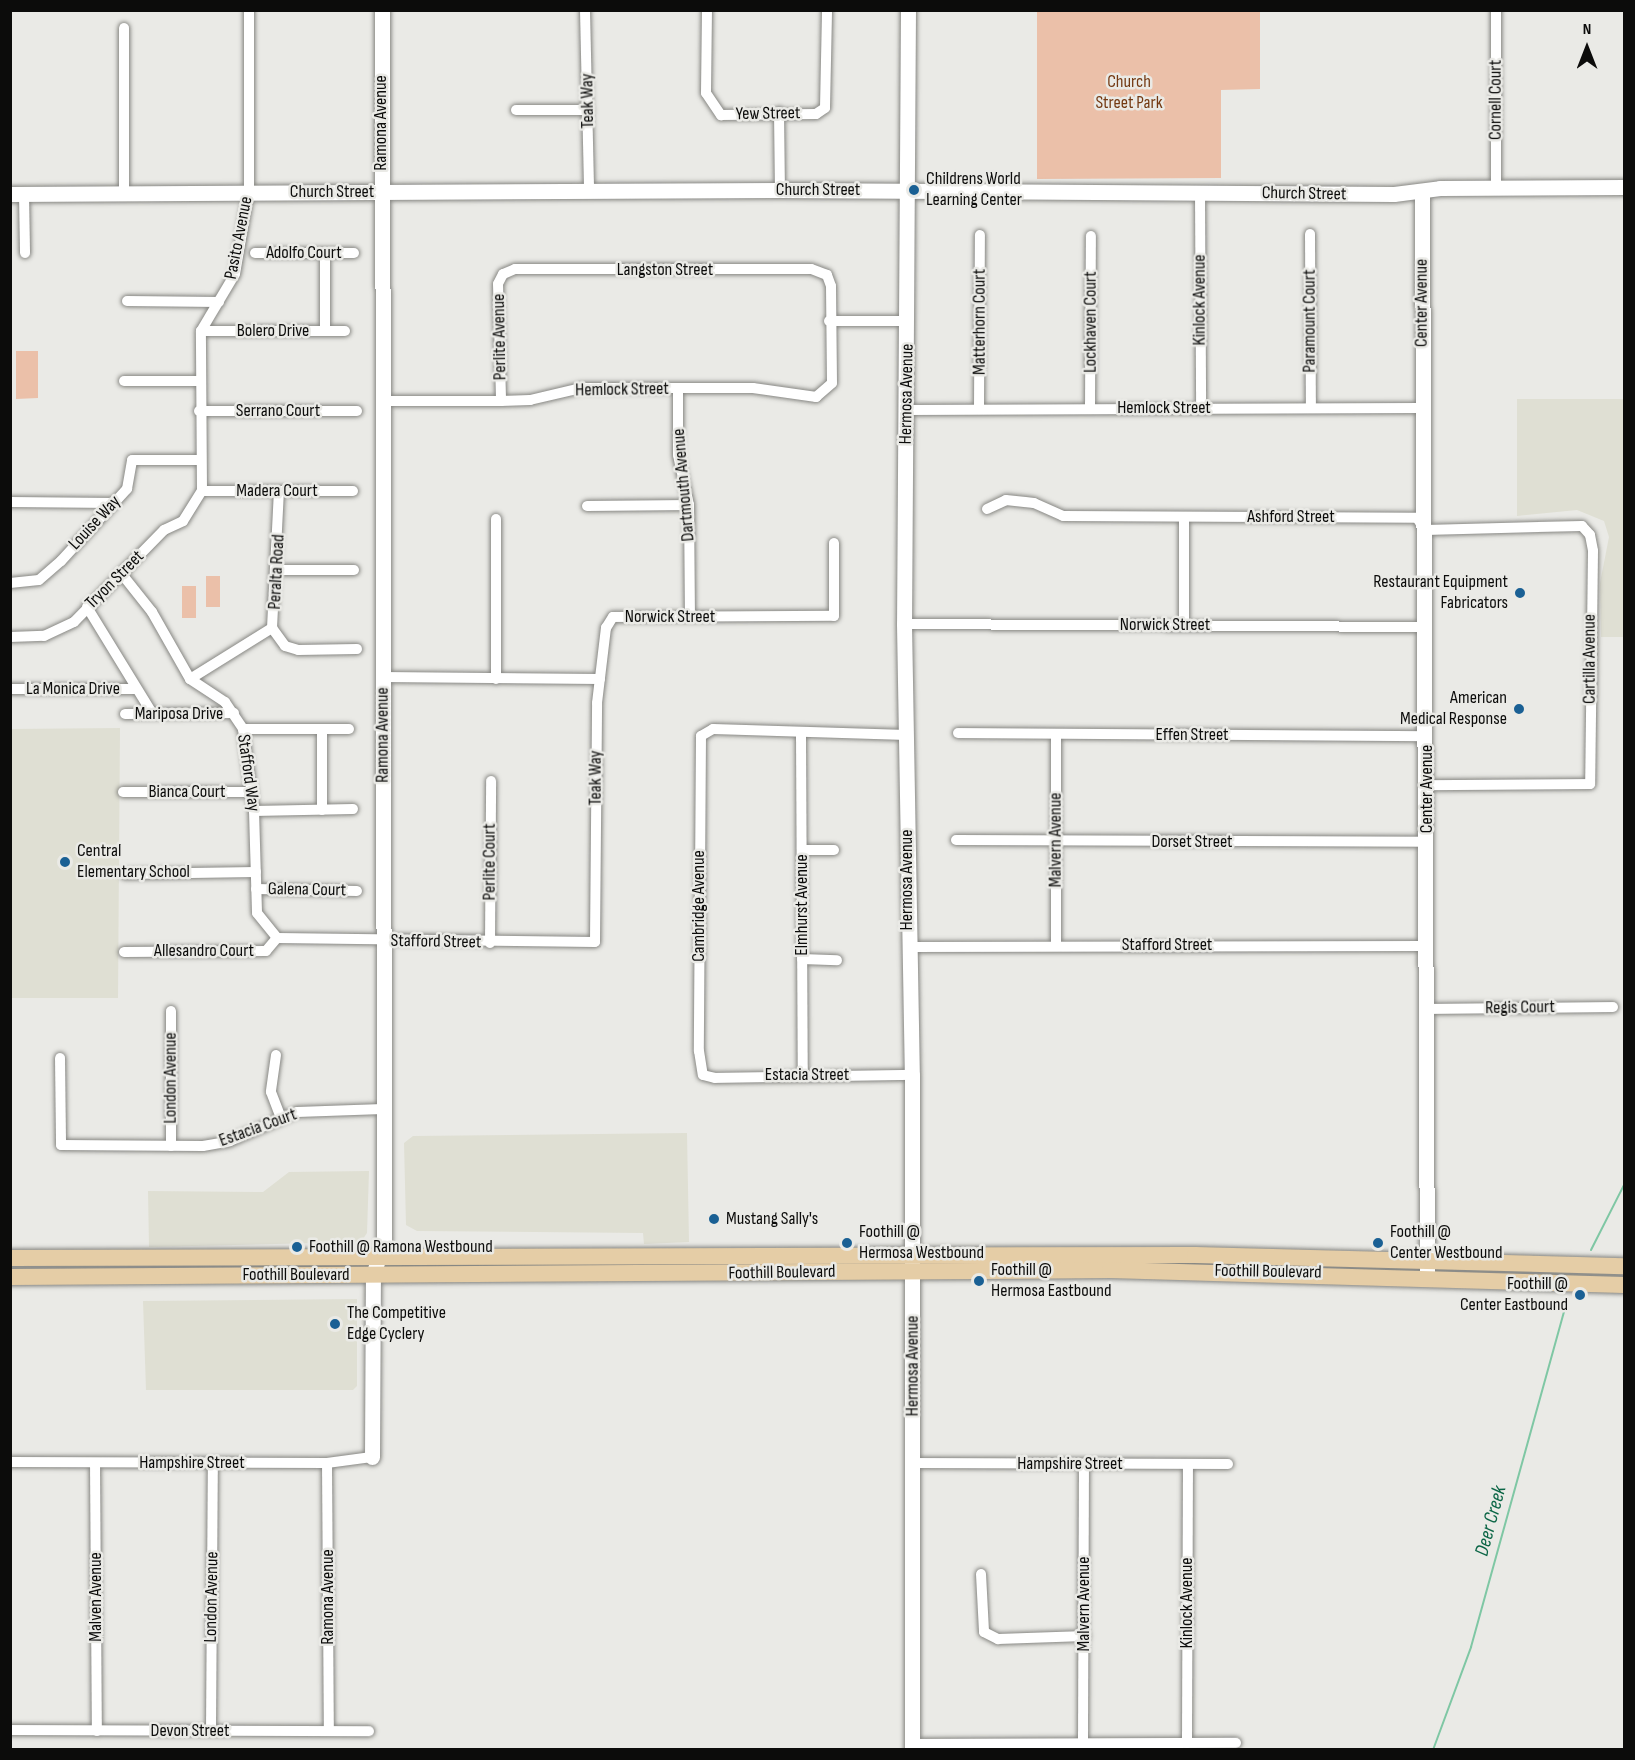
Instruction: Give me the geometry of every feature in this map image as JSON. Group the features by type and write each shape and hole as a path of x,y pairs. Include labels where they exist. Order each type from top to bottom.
{"main road":[{"name":"Foothill Boulevard","path":"10,1258 375,1267"},
{"name":"Foothill Boulevard","path":"10,1277 375,1267 912,1264 1426,1268 1624,1266"},
{"name":"Foothill Boulevard","path":"1426,1268 1624,1285"}],"street":[{"name":"Pasito Avenue","path":"201,331 235,274 249,191 249,10"},
{"name":"Ramona Avenue","path":"372,1457 375,1267 384,1241 382,10"},
{"name":"Teak Way","path":"585,10 589,192"},
{"name":"Yew Street","path":"707,10 706,93 711,108 721,115 779,112 816,114 825,108 827,10"},
{"name":"Hermosa Avenue","path":"908,10 908,321 904,624 912,1075 912,1747"},
{"name":"Cornell Court","path":"1496,10 1496,189"},
{"path":"124,28 124,192"},
{"path":"516,110 588,110"},
{"path":"779,112 780,190"},
{"name":"Church Street","path":"17,194 249,191 908,190 1422,194 1440,188 1624,187"},
{"name":"Kinlock Avenue","path":"1200,193 1201,408"},
{"path":"17,194 25,253"},
{"name":"Center Avenue","path":"1422,194 1428,1010 1426,1268"},
{"name":"Paramount Court","path":"1310,234 1311,408"},
{"name":"Matterhorn Court","path":"979,409 980,235"},
{"name":"Lockhaven Court","path":"1090,409 1091,236"},
{"name":"Adolfo Court","path":"255,253 354,253"},
{"path":"325,253 325,331"},
{"name":"Langston Street","path":"503,274 514,269 812,269 826,275 829,321"},
{"name":"Perlite Avenue","path":"501,401 503,274"},
{"path":"127,302 219,302"},
{"path":"829,321 908,321"},
{"name":"Hemlock Street","path":"382,401 501,401 581,388 753,388 816,397 832,383 829,321"},
{"path":"201,331 199,411 202,491"},
{"name":"Bolero Drive","path":"201,331 345,331"},
{"path":"124,381 200,381"},
{"name":"Dartmouth Avenue","path":"678,389 678,455 689,506 690,616"},
{"name":"Hemlock Street","path":"906,410 1422,408"},
{"name":"Serrano Court","path":"199,411 357,411"},
{"name":"Louise Way","path":"10,583 39,580 127,489 132,460 201,460"},
{"name":"Madera Court","path":"202,491 353,490"},
{"name":"Tryon Street","path":"10,637 61,631 164,530 183,521 202,491"},
{"name":"Peralta Road","path":"190,678 272,628 277,570 279,491"},
{"name":"Ashford Street","path":"987,509 1006,500 1034,503 1063,516 1416,518 1425,530 1572,525 1590,535"},
{"path":"10,502 114,502"},
{"path":"587,506 689,506"},
{"path":"1184,517 1184,626"},
{"path":"496,519 496,678"},
{"name":"Cartilla Avenue","path":"1427,785 1590,784 1590,535"},
{"name":"Norwick Street","path":"613,617 834,616 834,543"},
{"path":"277,570 354,570"},
{"name":"Stafford Way","path":"121,573 152,612 190,678 234,713 243,729 254,810 257,913 277,938"},
{"path":"87,607 152,713"},
{"name":"Teak Way","path":"595,942 600,679 606,628 613,617"},
{"name":"Norwick Street","path":"904,624 1426,627"},
{"path":"272,628 285,646 298,650 357,649"},
{"path":"382,677 600,679"},
{"name":"La Monica Drive","path":"10,690 136,690"},
{"name":"Mariposa Drive","path":"125,714 234,713"},
{"path":"243,729 349,729"},
{"name":"Cambridge Avenue","path":"703,1074 701,736 713,729 801,735"},
{"path":"322,730 322,810"},
{"name":"Effen Street","path":"958,733 1426,736"},
{"name":"Malvern Avenue","path":"1056,734 1056,945"},
{"path":"801,735 907,735"},
{"name":"Elmhurst Avenue","path":"801,735 803,1075"},
{"name":"Perlite Court","path":"490,943 491,782"},
{"name":"Bianca Court","path":"123,792 252,792"},
{"path":"254,810 353,809"},
{"name":"Dorset Street","path":"956,840 1427,842"},
{"path":"802,850 834,850"},
{"path":"125,874 256,872"},
{"name":"Galena Court","path":"256,890 357,891"},
{"name":"Stafford Street","path":"277,938 384,942 595,942"},
{"name":"Allesandro Court","path":"124,952 266,951 277,938"},
{"name":"Stafford Street","path":"908,947 1427,946"},
{"path":"802,959 837,960"},
{"name":"Regis Court","path":"1428,1010 1612,1007"},
{"name":"London Avenue","path":"171,1011 171,1146"},
{"path":"276,1055 271,1092 281,1118"},
{"name":"Estacia Court","path":"60,1058 61,1145 171,1146 230,1141 281,1118 313,1110 383,1109"},
{"name":"Estacia Street","path":"703,1074 912,1075"},
{"name":"Hampshire Street","path":"10,1462 327,1463 372,1457"},
{"name":"Malven Avenue","path":"95,1463 97,1731"},
{"name":"London Avenue","path":"211,1731 213,1463"},
{"name":"Ramona Avenue","path":"327,1463 329,1731"},
{"name":"Hampshire Street","path":"913,1463 1228,1464"},
{"name":"Malvern Avenue","path":"1083,1743 1084,1464"},
{"name":"Kinlock Avenue","path":"1187,1743 1188,1464"},
{"path":"981,1575 984,1632 998,1639 1085,1636"},
{"name":"Devon Street","path":"10,1730 369,1731"},
{"path":"912,1747 1083,1743 1236,1743"}],"shaded area":[{"path":"1517,399 1624,399 1624,637 1601,637 1600,583 1609,537 1604,521 1577,510 1517,516"},
{"name":"Central Elementary School","path":"120,728 118,998 11,998 10,729"},
{"path":"687,1133 689,1242 644,1244 643,1233 417,1231 406,1225 404,1143 413,1136"},
{"path":"369,1171 367,1233 361,1242 149,1247 148,1191 263,1192 289,1172"},
{"path":"357,1299 357,1386 353,1390 146,1390 143,1301"}],"green space":[{"name":"Church Street Park","path":"1037,11 1260,11 1260,89 1221,90 1221,178 1037,179"},
{"path":"16,351 38,351 38,398 16,399"},
{"path":"206,576 220,576 220,607 206,607"},
{"path":"182,586 196,586 196,618 182,618"}],"waterway":[{"name":"Deer Creek","path":"1591,1250 1624,1185"},
{"name":"Deer Creek","path":"1433,1750 1471,1647 1568,1298"}],"place":[{"name":"Childrens World Learning Center","path":"914,190"},
{"name":"Restaurant Equipment Fabricators","path":"1520,593"},
{"name":"American Medical Response","path":"1519,709"},
{"name":"Central Elementary School","path":"65,862"},
{"name":"Mustang Sally's","path":"714,1219"},
{"name":"Foothill @ Hermosa Westbound","path":"847,1243"},
{"name":"Foothill @ Center Westbound","path":"1378,1243"},
{"name":"Foothill @ Ramona Westbound","path":"297,1247"},
{"name":"Foothill @ Hermosa Eastbound","path":"979,1281"},
{"name":"Foothill @ Center Eastbound","path":"1580,1295"},
{"name":"The Competitive Edge Cyclery","path":"335,1324"}]}
